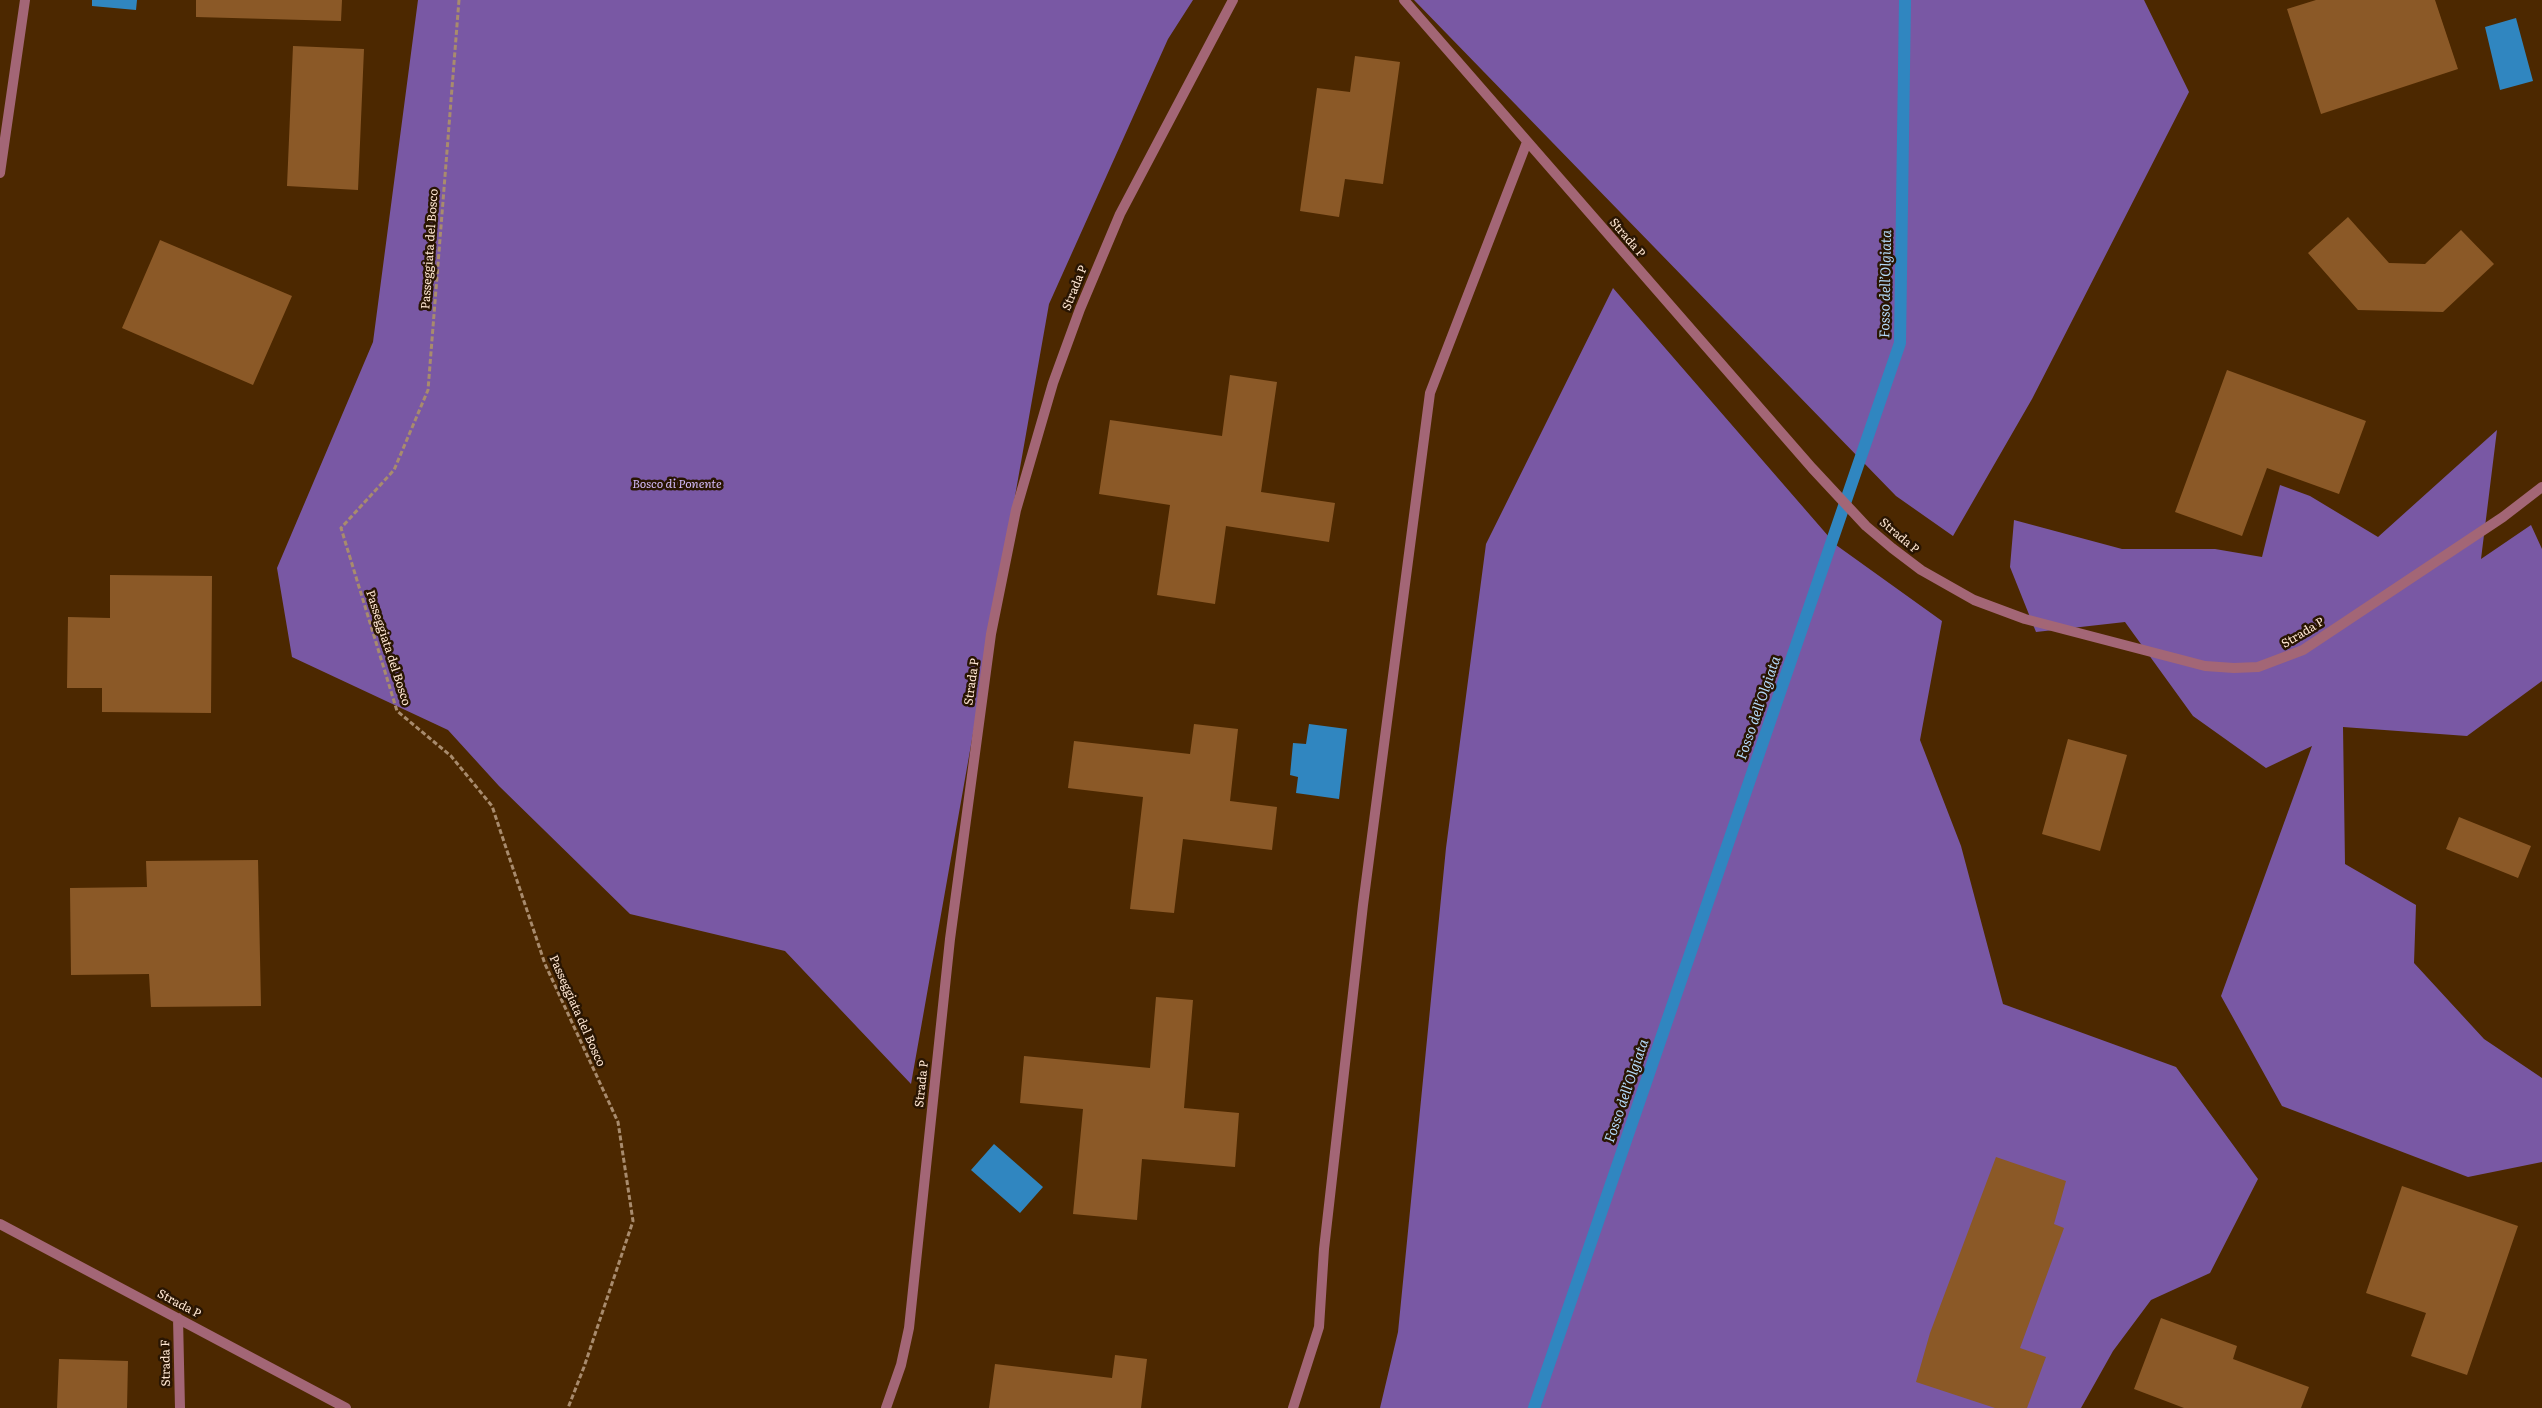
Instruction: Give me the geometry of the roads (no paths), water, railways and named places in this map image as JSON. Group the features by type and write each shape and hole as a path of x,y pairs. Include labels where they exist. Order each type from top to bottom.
{"street":[{"path":"0,173 25,0"},
{"name":"Strada P","path":"886,1408 901,1365 909,1328 952,929 991,634 1016,510 1052,383 1080,309 1113,231 1234,0"},
{"name":"Strada P","path":"1404,0 1812,468 1866,526 1921,570 1992,608 2025,619 2205,666 2250,668 2281,660 2303,650 2503,517 2542,487"},
{"path":"1293,1408 1320,1327 1324,1249 1363,905 1430,393 1526,142"},
{"name":"Strada P","path":"0,1224 346,1408"},
{"name":"Strada F","path":"178,1318 180,1408"}],"water":[{"path":"92,0 137,0 136,10 92,6"},
{"path":"2516,18 2533,81 2500,90 2485,27"},
{"path":"1309,724 1347,729 1339,799 1296,793 1298,777 1290,775 1293,743 1306,744"},
{"path":"994,1144 1043,1187 1020,1213 971,1170"}],"waterway":[{"name":"Fosso dell’Olgiata","path":"1534,1408 1900,343 1905,0"}],"park label":[{"name":"Bosco di Ponente","path":"677,484"}]}
